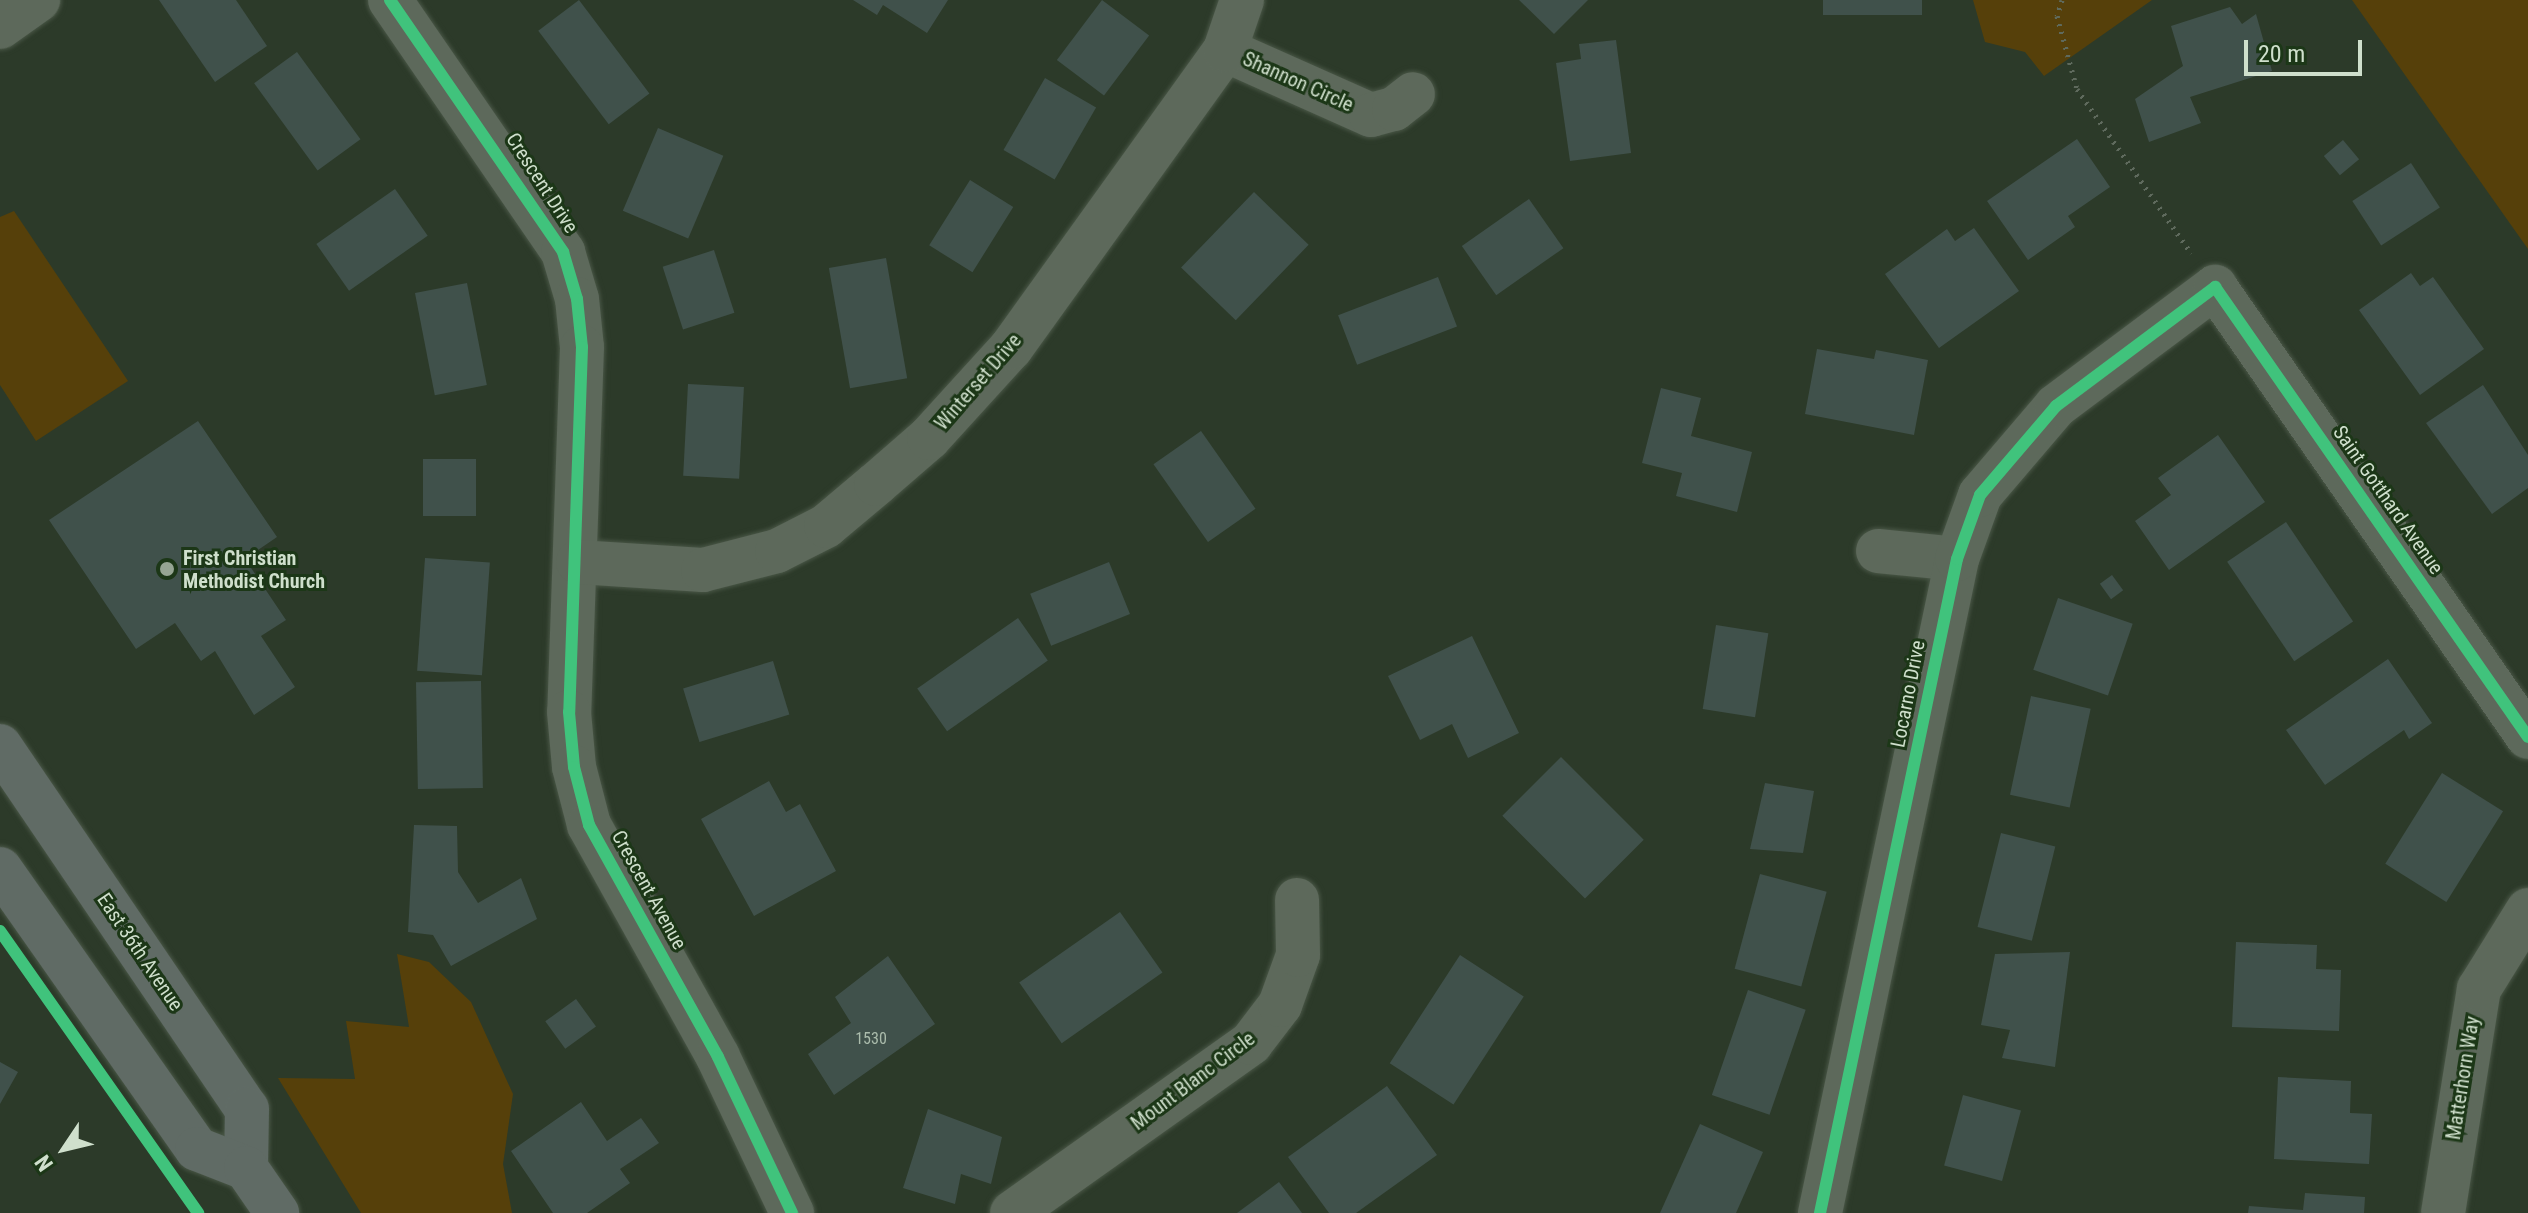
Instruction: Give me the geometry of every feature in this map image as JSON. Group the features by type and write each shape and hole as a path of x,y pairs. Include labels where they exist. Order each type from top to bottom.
{"main road":[{"name":"East 36th Avenue","path":"0,746 247,1109 246,1168"},
{"path":"0,869 197,1149 246,1168 277,1213"}],"street":[{"path":"0,27 38,0"},
{"name":"Crescent Drive","path":"390,0 563,252 577,299 582,347 578,562"},
{"name":"Winterset Drive","path":"578,562 703,570 777,551 826,526 929,438 1011,348 1225,50 1242,0"},
{"name":"Shannon Circle","path":"1225,50 1371,115 1394,109 1413,94"},
{"name":"Locarno Drive","path":"1820,1213 1957,559 1980,495 2020,444 2056,406 2215,287"},
{"name":"Saint Gotthard Avenue","path":"2215,287 2528,737"},
{"path":"1878,551 1957,559"},
{"name":"Crescent Avenue","path":"578,562 569,712 574,767 589,825 718,1057 792,1213"},
{"name":"Mount Blanc Circle","path":"1012,1213 1251,1043 1280,1005 1298,955 1297,900"},
{"name":"Matterhorn Way","path":"2443,1213 2479,989 2528,910"}],"path":[{"path":"2062,0 2057,16 2077,89 2215,287"}],"shaded area":[{"path":"1973,0 2152,0 2044,76 2025,52 1985,42"},
{"path":"2352,0 2528,0 2528,249"},
{"path":"14,211 128,381 36,441 0,385 0,217"},
{"path":"397,954 429,962 471,1002 513,1094 503,1164 512,1213 361,1213 278,1078 355,1079 346,1021 409,1027"}],"building":[{"path":"159,0 236,0 267,46 215,82"},
{"path":"579,0 649,93 609,124 538,31"},
{"path":"853,0 948,0 927,33 883,5 877,15"},
{"path":"1102,0 1149,36 1104,95 1057,60"},
{"path":"1519,0 1588,0 1554,34"},
{"path":"1823,0 1922,0 1922,15 1823,15"},
{"path":"2230,7 2242,24 2256,14 2272,71 2190,97 2201,123 2149,142 2135,99 2183,66 2171,26"},
{"path":"1616,40 1631,153 1570,161 1556,63 1581,59 1579,44"},
{"path":"297,52 360,139 318,171 254,83"},
{"path":"1045,78 1096,108 1055,179 1004,150"},
{"path":"658,128 723,156 688,239 623,211"},
{"path":"2077,139 2110,187 2068,216 2075,227 2028,260 1987,201"},
{"path":"2343,140 2359,159 2340,175 2324,156"},
{"path":"2411,163 2440,207 2381,246 2352,201"},
{"path":"970,180 1013,207 972,272 929,245"},
{"path":"395,189 428,236 349,291 316,244"},
{"path":"1254,192 1309,245 1236,320 1181,268"},
{"path":"1529,199 1563,248 1496,295 1462,246"},
{"path":"1974,228 2019,291 1939,348 1885,274 1947,229 1955,241"},
{"path":"714,250 734,313 683,329 663,267"},
{"path":"886,258 907,378 850,388 829,268"},
{"path":"2411,273 2420,286 2433,277 2484,349 2420,395 2359,310"},
{"path":"1438,277 1457,326 1357,365 1338,315"},
{"path":"467,283 487,385 435,395 415,293"},
{"path":"1817,349 1874,359 1876,350 1928,360 1914,435 1805,414"},
{"path":"688,384 744,387 739,479 683,476"},
{"path":"2483,385 2528,455 2528,488 2492,514 2426,423"},
{"path":"1661,388 1701,398 1691,436 1752,452 1737,512 1676,496 1682,473 1642,463"},
{"name":"First Christian Methodist Church","path":"198,421 277,537 245,559 286,620 261,636 295,687 254,715 215,651 201,661 175,623 136,649 49,520"},
{"path":"1201,431 1255,509 1208,542 1153,464"},
{"path":"2218,435 2265,502 2169,570 2135,521 2171,495 2158,478"},
{"path":"423,459 476,459 476,516 423,516"},
{"path":"2286,522 2353,621 2294,661 2227,562"},
{"path":"425,558 490,563 482,675 417,671"},
{"path":"1109,562 1130,614 1051,646 1030,594"},
{"path":"2112,575 2123,590 2111,599 2100,584"},
{"path":"2058,598 2133,624 2108,696 2033,670"},
{"path":"1018,618 1048,661 947,731 917,689"},
{"path":"1716,625 1768,633 1755,717 1703,709"},
{"path":"1472,636 1519,733 1468,758 1452,724 1420,740 1388,676"},
{"path":"2388,659 2432,723 2409,739 2404,730 2325,785 2286,730"},
{"path":"773,661 789,715 699,742 683,688"},
{"path":"481,681 483,788 418,789 416,682"},
{"path":"2031,696 2091,709 2070,807 2010,795"},
{"path":"1561,757 1644,840 1585,898 1502,816"},
{"path":"2442,773 2503,811 2446,902 2385,864"},
{"path":"769,781 786,812 800,804 836,871 754,916 701,819"},
{"path":"1765,783 1814,791 1803,853 1750,849"},
{"path":"414,825 457,826 458,872 478,903 521,878 537,919 451,966 433,935 408,932"},
{"path":"2001,833 2055,847 2032,941 1978,927"},
{"path":"1760,874 1827,892 1801,987 1735,969"},
{"path":"1120,912 1162,973 1062,1043 1019,983"},
{"path":"2236,942 2317,945 2316,969 2341,970 2339,1031 2232,1027"},
{"path":"2070,952 2055,1067 2002,1058 2010,1030 1981,1025 1995,954"},
{"path":"1460,955 1524,996 1453,1105 1390,1063"},
{"path":"888,956 935,1024 834,1095 808,1054 851,1023 835,997"},
{"path":"1748,990 1806,1010 1770,1115 1712,1095"},
{"path":"576,999 596,1027 565,1049 545,1021"},
{"path":"0,1062 18,1072 0,1104"},
{"path":"2278,1077 2351,1081 2350,1113 2372,1114 2369,1164 2274,1159"},
{"path":"1387,1086 1437,1155 1356,1213 1329,1213 1288,1157"},
{"path":"1963,1095 2021,1111 2002,1181 1944,1166"},
{"path":"581,1102 607,1141 641,1118 659,1143 620,1169 630,1183 587,1213 553,1213 511,1151"},
{"path":"928,1109 1002,1137 991,1184 961,1174 955,1204 903,1188"},
{"path":"1700,1124 1763,1152 1736,1213 1660,1213"},
{"path":"1279,1182 1302,1213 1237,1213"},
{"path":"2305,1193 2365,1197 2364,1213 2248,1213 2249,1206 2303,1210"}],"cycle path":[{"path":"390,0 563,252 577,299 582,347 569,712 574,767 589,825 718,1057 792,1213"},
{"path":"1820,1213 1957,559 1980,495 2056,406 2215,287 2528,737"},
{"path":"0,931 198,1213"}],"place":[{"name":"First Christian Methodist Church","path":"167,569"}]}
